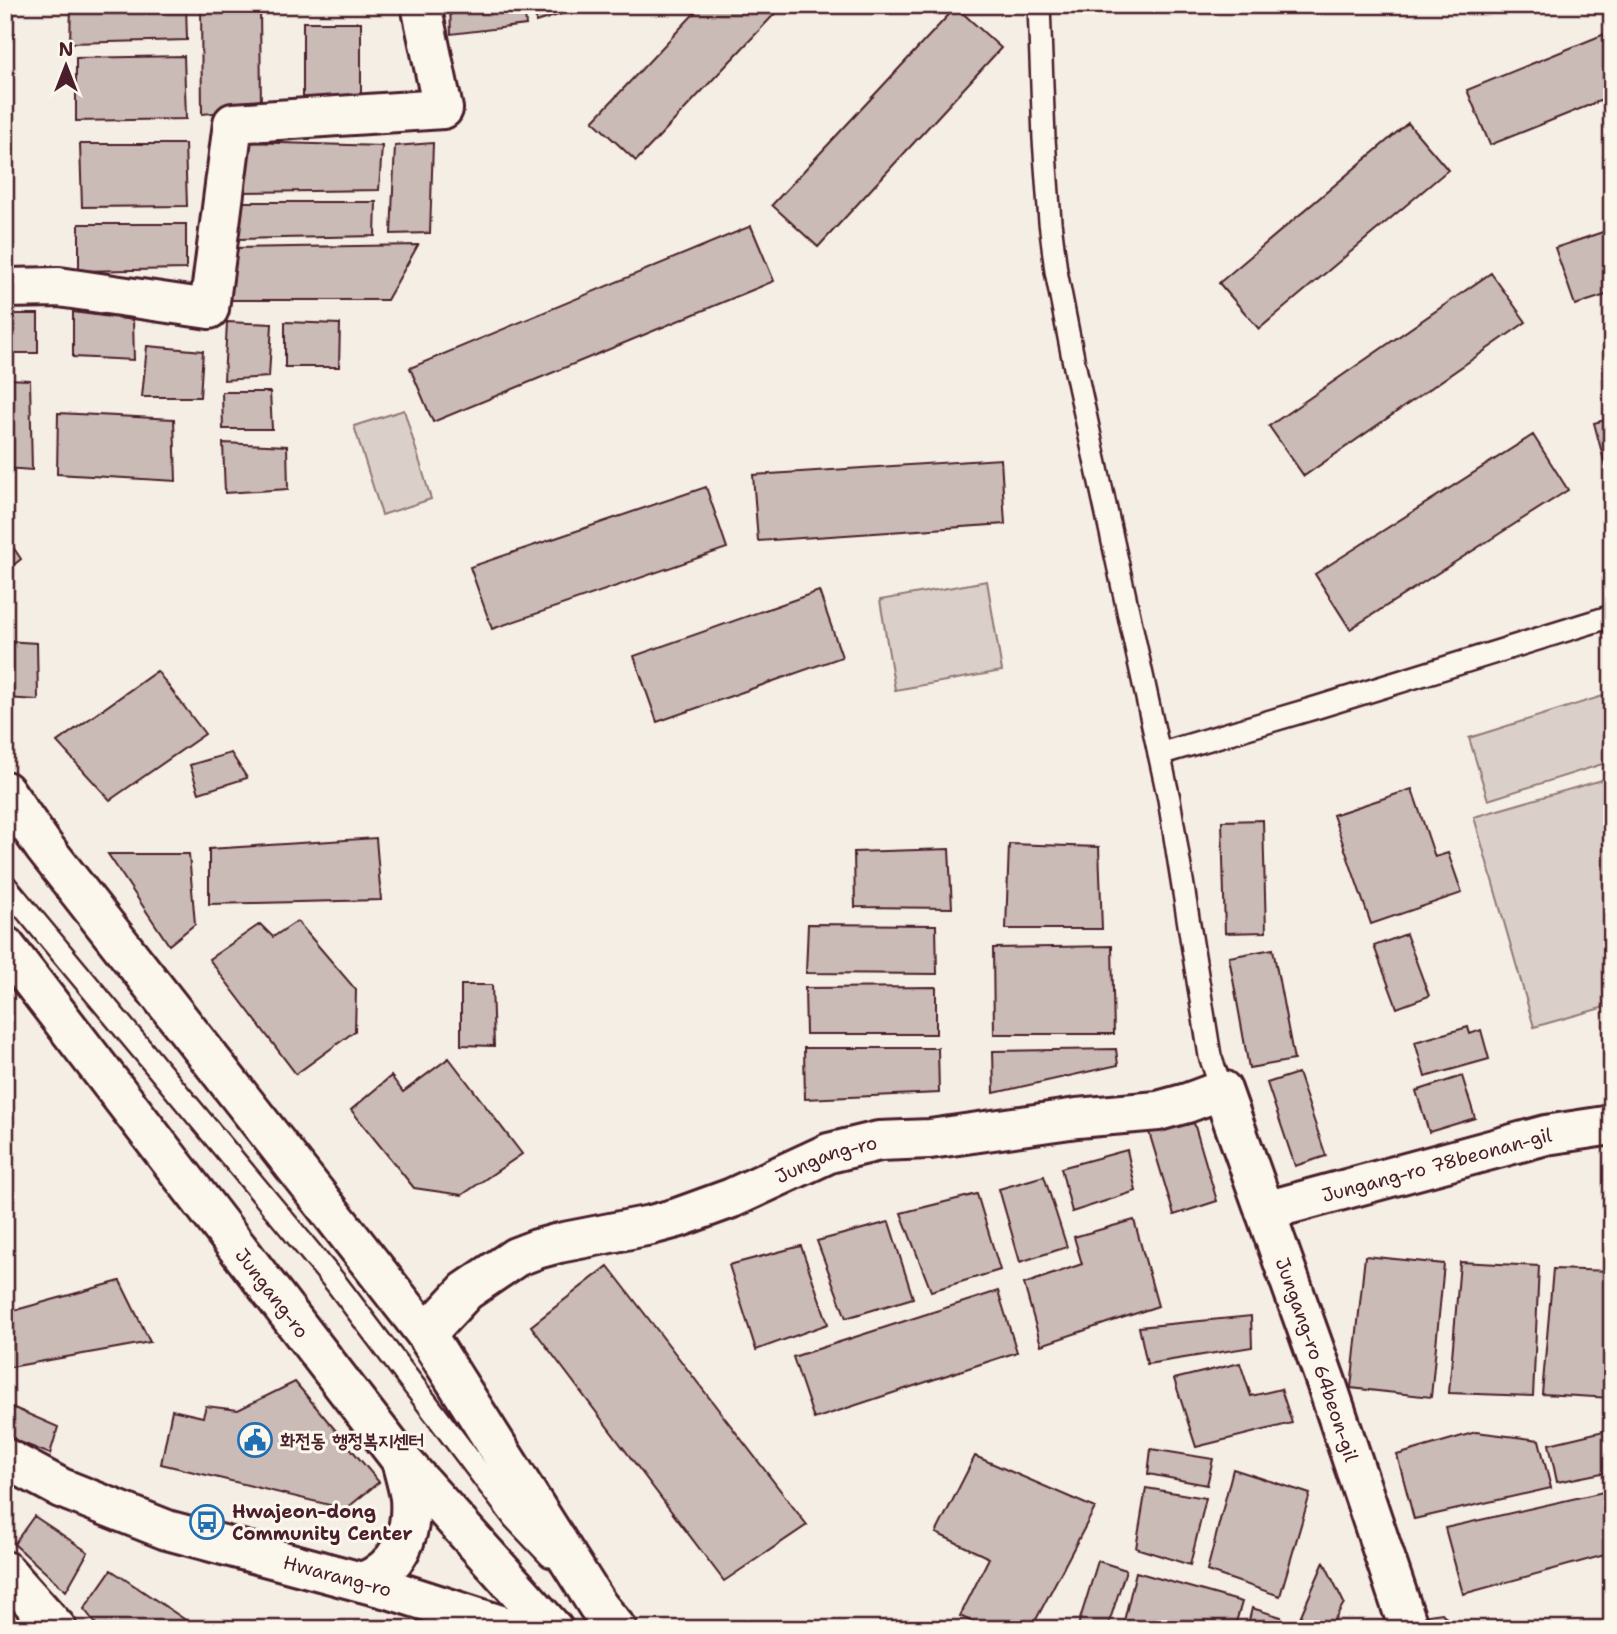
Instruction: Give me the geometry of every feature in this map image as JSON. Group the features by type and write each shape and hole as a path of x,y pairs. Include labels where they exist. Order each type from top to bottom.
{"main road":[{"path":"5,288 59,287 209,309 233,123 443,109 421,5"},
{"path":"5,791 52,858 426,1334 608,1617"},
{"name":"Jungang-ro","path":"5,946 401,1461 553,1629"},
{"name":"Jungang-ro 64beon-gil","path":"1222,1090 1409,1629"},
{"name":"Jungang-ro","path":"426,1334 466,1291 516,1257 559,1243 677,1218 732,1198 829,1153 879,1141 930,1139 1077,1118 1158,1111 1222,1090"},
{"name":"Jungang-ro 78beonan-gil","path":"1265,1211 1546,1135 1612,1125"},
{"name":"Hwarang-ro","path":"5,1458 61,1488 167,1530 363,1583 513,1629"},
{"path":"363,1583 387,1569 402,1547 410,1514 410,1496 401,1461"},
{"path":"5,1571 57,1629"}],"lane":[{"path":"1039,5 1044,139 1056,271 1172,813 1210,1056 1222,1090"},
{"path":"1159,754 1612,616"},
{"path":"5,885 335,1283 514,1518 608,1617"}],"shaded area":[{"path":"404,410 431,499 382,515 354,426"},
{"path":"987,581 1002,671 895,690 880,600"},
{"path":"1612,693 1612,761 1488,800 1469,738"},
{"path":"1612,777 1612,1005 1534,1027 1474,817"}],"building":[{"path":"71,5 186,5 187,40 70,43"},
{"path":"201,5 260,5 261,109 202,114"},
{"path":"450,5 524,5 526,25 451,34"},
{"path":"535,5 591,5 536,22"},
{"path":"702,5 783,5 636,161 593,121"},
{"path":"956,7 1001,48 818,247 772,205"},
{"path":"303,22 361,22 361,100 303,102"},
{"path":"1612,31 1612,96 1490,145 1467,90"},
{"path":"184,56 186,119 76,121 76,58"},
{"path":"1408,123 1448,170 1259,329 1219,283"},
{"path":"244,142 382,146 379,190 241,192"},
{"path":"433,143 430,233 391,234 395,146"},
{"path":"80,144 185,144 187,206 82,207"},
{"path":"239,202 376,202 375,236 238,239"},
{"path":"79,224 186,224 186,269 79,271"},
{"path":"751,226 774,281 433,422 410,368"},
{"path":"1612,229 1612,293 1575,305 1555,248"},
{"path":"418,245 387,300 229,300 233,248"},
{"path":"1491,273 1526,322 1304,476 1269,426"},
{"path":"73,312 133,320 134,360 73,357"},
{"path":"5,314 38,314 38,353 5,353"},
{"path":"227,322 272,324 269,377 224,380"},
{"path":"285,322 340,324 339,367 285,367"},
{"path":"147,346 203,351 200,397 142,397"},
{"path":"5,379 30,380 32,470 5,468"},
{"path":"222,392 270,392 272,429 223,429"},
{"path":"58,413 174,419 176,481 57,474"},
{"path":"1612,418 1612,482 1610,483 1594,423"},
{"path":"1533,435 1568,490 1350,629 1315,574"},
{"path":"223,443 287,446 288,489 225,493"},
{"path":"1001,459 1005,524 758,541 753,475"},
{"path":"706,487 727,548 492,629 470,567"},
{"path":"5,535 21,559 5,572"},
{"path":"819,591 842,657 657,722 634,656"},
{"path":"5,641 37,643 38,700 5,698"},
{"path":"157,671 205,734 110,800 57,742"},
{"path":"231,753 247,778 199,793 190,765"},
{"path":"1412,789 1435,857 1448,853 1462,893 1371,924 1333,815"},
{"path":"1263,820 1266,932 1225,933 1222,821"},
{"path":"376,838 381,900 209,904 209,849"},
{"path":"1009,844 1099,847 1102,929 1006,929"},
{"path":"949,849 952,908 855,907 854,852"},
{"path":"108,854 189,854 195,924 169,945"},
{"path":"297,921 356,990 355,1031 296,1074 209,959 260,924 273,937"},
{"path":"808,924 936,925 937,974 806,973"},
{"path":"1406,934 1429,996 1397,1008 1374,946"},
{"path":"1112,946 1114,1034 994,1034 993,948"},
{"path":"1273,949 1294,1060 1249,1068 1229,957"},
{"path":"461,985 492,985 494,1046 461,1045"},
{"path":"936,987 936,1034 806,1034 805,988"},
{"path":"1468,1027 1470,1034 1481,1030 1489,1059 1425,1077 1415,1042"},
{"path":"804,1048 938,1048 939,1093 805,1099"},
{"path":"1116,1049 1118,1065 994,1093 993,1051"},
{"path":"449,1058 522,1154 462,1195 414,1188 351,1110 391,1076 403,1092"},
{"path":"1298,1073 1326,1156 1295,1166 1267,1083"},
{"path":"1462,1076 1475,1118 1429,1132 1416,1091"},
{"path":"1194,1123 1217,1201 1174,1215 1149,1132"},
{"path":"1127,1150 1136,1191 1072,1212 1061,1168"},
{"path":"1044,1176 1067,1247 1020,1262 999,1189"},
{"path":"977,1194 1000,1270 931,1291 901,1213"},
{"path":"1134,1220 1158,1306 1041,1345 1024,1284 1082,1264 1074,1237"},
{"path":"889,1222 913,1298 846,1318 817,1241"},
{"path":"801,1246 828,1324 756,1350 729,1265"},
{"path":"1365,1256 1444,1264 1431,1397 1351,1388"},
{"path":"1460,1262 1539,1266 1533,1396 1449,1393"},
{"path":"608,1266 807,1525 724,1581 531,1326"},
{"path":"1553,1269 1612,1271 1612,1398 1542,1394"},
{"path":"120,1281 150,1342 5,1368 5,1313"},
{"path":"998,1291 1017,1352 814,1419 793,1357"},
{"path":"1251,1316 1252,1347 1147,1364 1139,1327"},
{"path":"1240,1363 1251,1396 1281,1389 1292,1423 1196,1447 1174,1379"},
{"name":"화전동 행정복지센터","path":"295,1382 379,1482 346,1509 161,1464 172,1410 203,1417 206,1406 238,1410"},
{"path":"5,1404 58,1427 50,1454 5,1436"},
{"path":"1612,1429 1612,1471 1557,1482 1549,1444"},
{"path":"1476,1432 1539,1440 1551,1488 1414,1519 1397,1455"},
{"path":"1151,1449 1213,1459 1207,1485 1148,1474"},
{"path":"975,1456 1095,1508 1031,1629 987,1629 960,1616 989,1558 936,1533"},
{"path":"1233,1469 1310,1494 1280,1596 1207,1571"},
{"path":"1146,1488 1206,1498 1190,1565 1136,1548"},
{"path":"1612,1490 1612,1553 1463,1594 1445,1528"},
{"path":"34,1516 88,1552 66,1591 14,1544"},
{"path":"1098,1561 1126,1570 1107,1629 1077,1629"},
{"path":"1324,1562 1344,1603 1329,1629 1295,1629"},
{"path":"111,1570 199,1629 100,1629 84,1609"},
{"path":"1136,1572 1242,1602 1234,1629 1122,1629"},
{"path":"1252,1608 1281,1617 1278,1629 1247,1629"},
{"path":"1442,1613 1456,1629 1432,1629 1428,1615"}],"place":[{"name":"화전동 행정복지센터","path":"255,1440"},
{"name":"Hwajeon-dong Community Center","path":"207,1522"}]}
